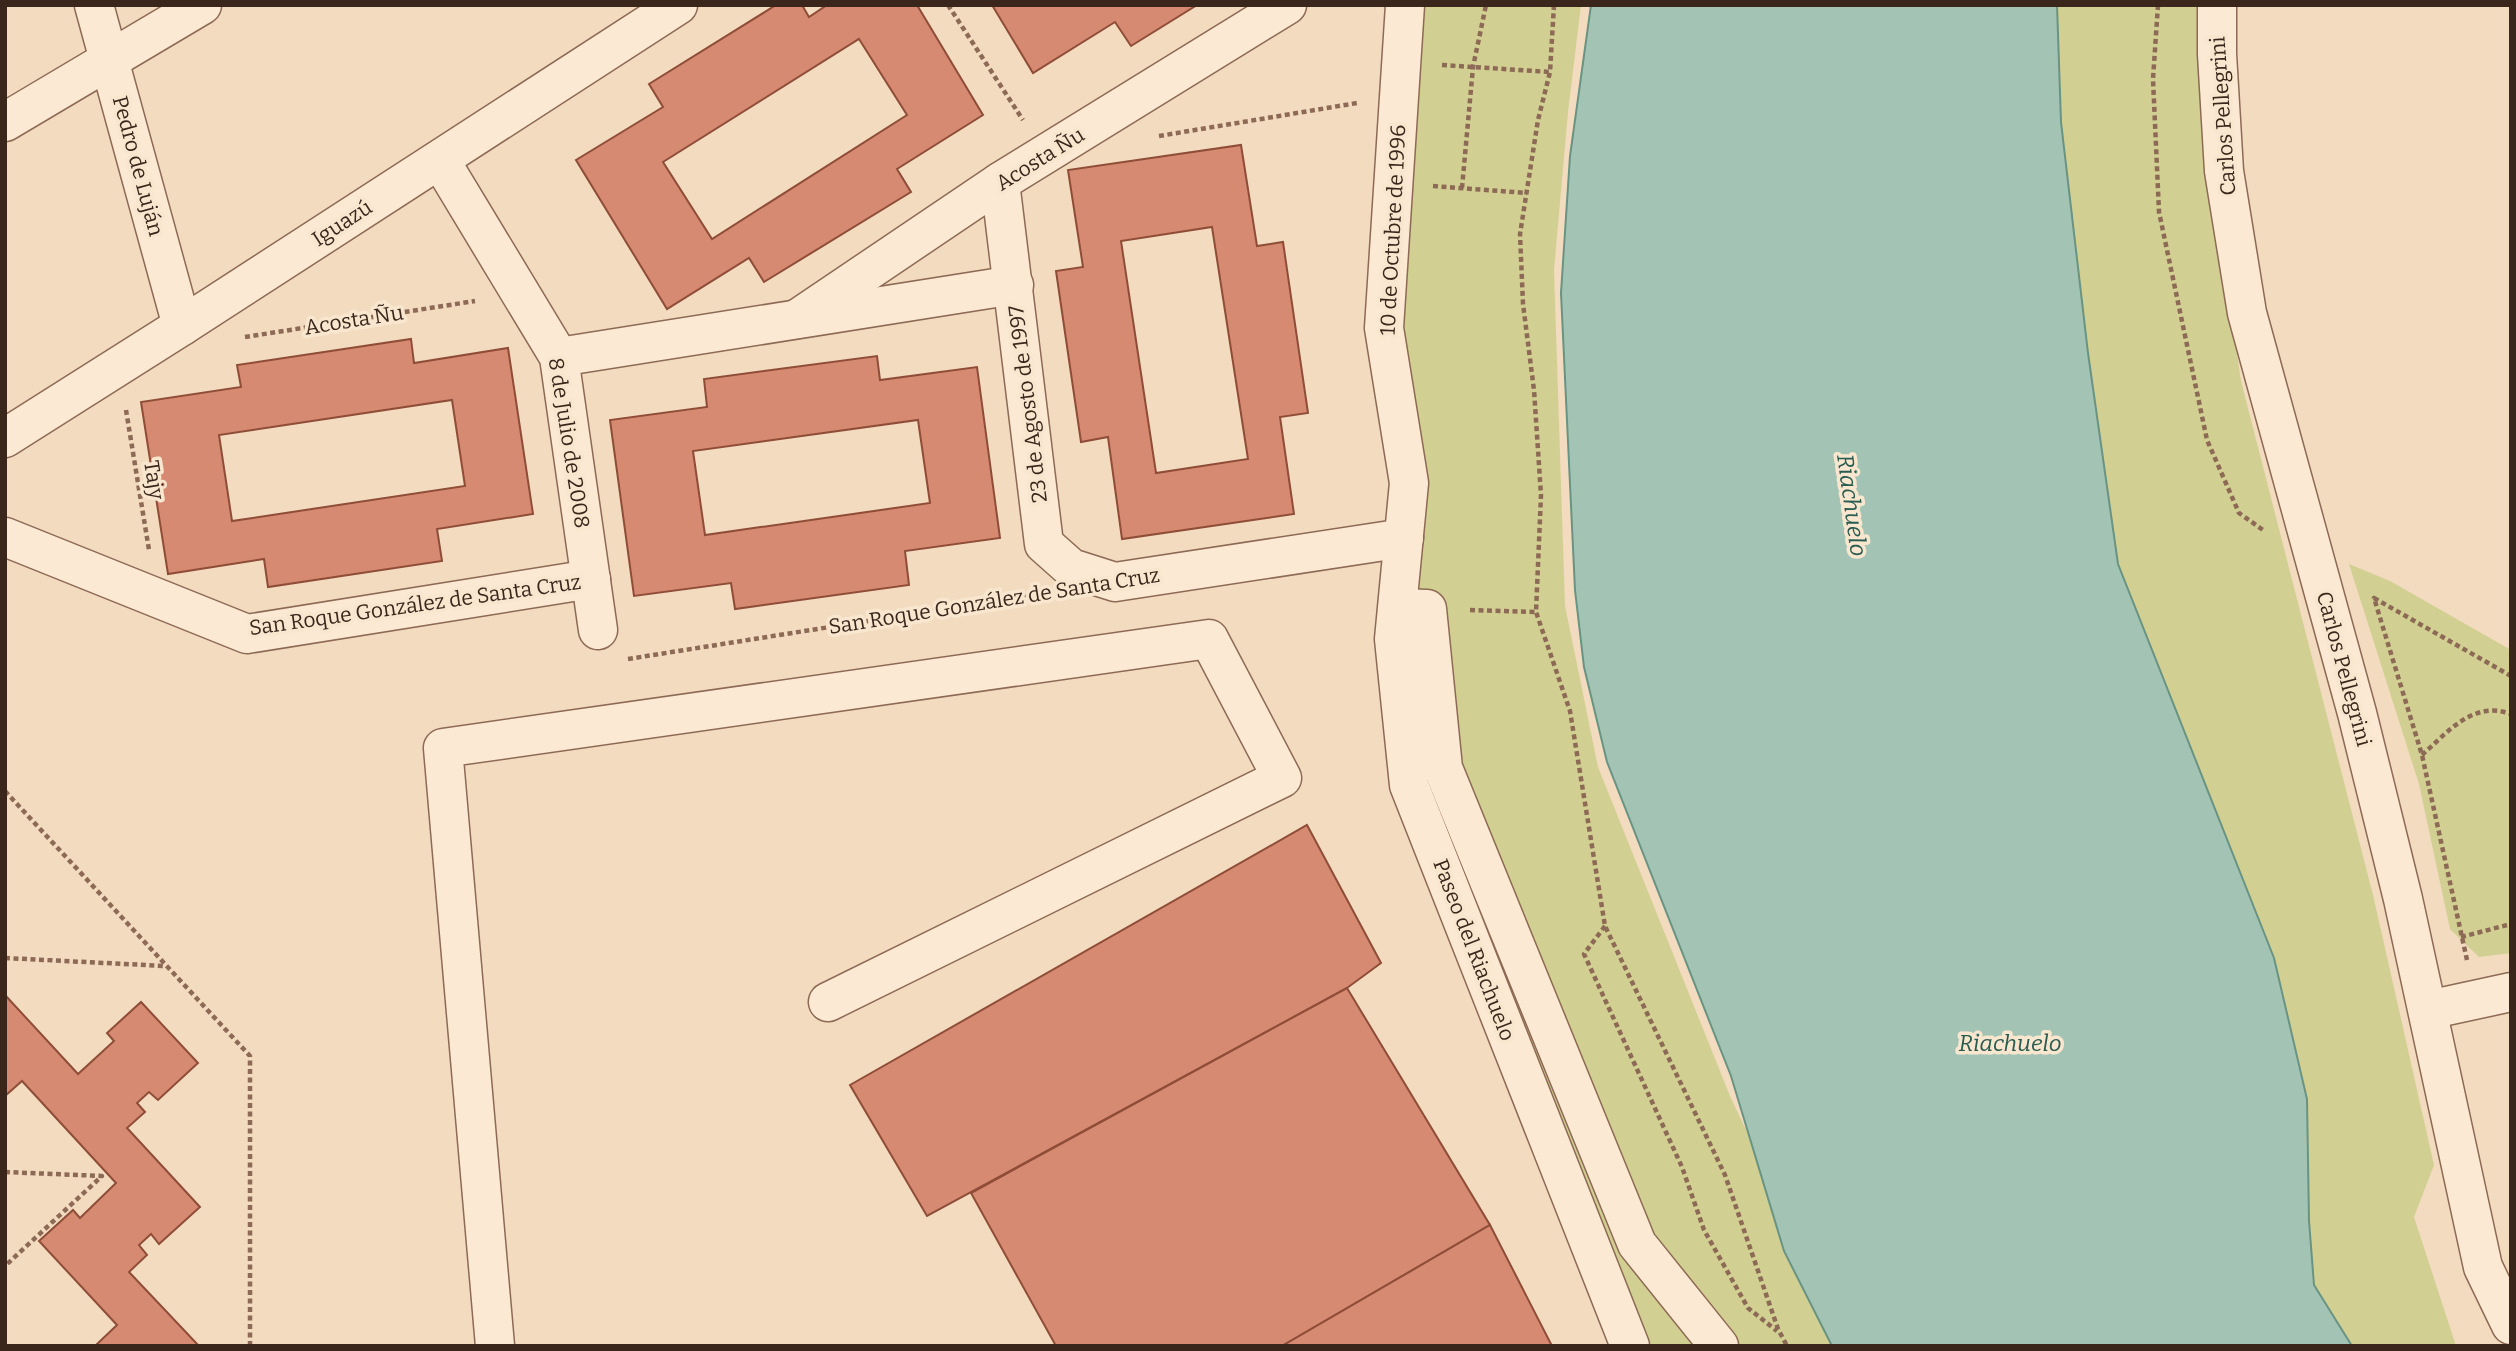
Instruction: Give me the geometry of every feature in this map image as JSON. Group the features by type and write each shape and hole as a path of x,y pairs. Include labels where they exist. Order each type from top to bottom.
{"street":[{"name":"Pedro de Luján","path":"94,5 108,59 191,320"},
{"path":"5,122 202,5"},
{"name":"Iguazú","path":"5,438 678,5"},
{"name":"Acosta Ñu","path":"797,319 1000,183 1287,5"},
{"name":"10 de Octubre de 1996","path":"1404,538 1409,483 1384,328 1405,5"},
{"name":"Carlos Pellegrini","path":"2217,5 2224,171 2247,313 2357,713 2428,1010 2483,1267 2511,1325"},
{"name":"8 de Julio de 2008","path":"440,160 559,357 598,630"},
{"name":"23 de Agosto de 1997","path":"1000,183 1044,544 1071,568 1115,582"},
{"name":"Acosta Ñu","path":"559,357 1014,285"},
{"name":"San Roque González de Santa Cruz","path":"5,537 247,634 591,579"},
{"name":"San Roque González de Santa Cruz","path":"1115,582 1404,538"},
{"name":"Paseo del Riachuelo","path":"1404,538 1412,608 1394,639 1409,785 1630,1346"},
{"path":"1412,608 1443,768 1637,1244 1720,1346"},
{"path":"495,1346 443,748 1209,639 1282,778 828,1002"},
{"path":"2428,1010 2493,996"}],"path":[{"path":"948,5 1045,155"},
{"path":"1462,188 1473,67 1486,5"},
{"path":"1554,5 1550,72 1538,120 1520,234 1523,304 1534,390 1541,495 1536,612 1570,711 1605,926 1725,1175 1780,1334 1787,1346"},
{"path":"1154,137 1400,80 1473,67 1550,72"},
{"path":"1393,183 1527,193"},
{"name":"Acosta Ñu","path":"191,320 220,341 521,294"},
{"name":"Tajy","path":"120,366 156,599"},
{"name":"San Roque González de Santa Cruz","path":"598,630 624,660 1047,593"},
{"path":"2493,996 2462,937 2422,755 2374,598 2511,676"},
{"path":"1412,608 1536,612"},
{"path":"2422,755 2463,718 2481,710 2499,709 2511,714"},
{"path":"5,791 250,1056 250,1346"},
{"path":"2462,937 2511,923"},
{"path":"1605,926 1584,954 1682,1167 1704,1230 1748,1308 1780,1334"},
{"path":"5,958 166,966"},
{"path":"5,1172 102,1176 5,1266"}],"shaded area":[{"path":"1425,5 1581,5 1554,270 1565,606 1598,767 1730,1096 1848,1346 1649,1346 1638,1324 1437,806 1416,722 1398,308"},
{"path":"2057,5 2205,5 2203,125 2241,381 2373,895 2434,1165 2414,1217 2456,1346 2352,1346 2314,1285 2309,1221 2307,1099 2274,958 2118,564 2088,353 2061,122"},
{"path":"2349,564 2390,581 2511,650 2511,953 2479,957 2450,929 2419,784"}],"water":[{"name":"Riachuelo","path":"1591,5 2057,5 2061,122 2088,353 2118,564 2274,958 2307,1099 2309,1221 2314,1285 2352,1346 1832,1346 1784,1251 1731,1076 1607,762 1584,667 1575,590 1561,293 1570,156"}],"building":[{"path":"776,5 802,5 809,17 827,5 917,5 983,115 897,169 911,192 764,282 749,258 667,309 576,160 663,107 649,84","holes":["859,39 907,115 712,239 663,162"]},
{"path":"992,5 1197,5 1131,46 1115,22 1033,73"},
{"path":"1241,145 1257,246 1283,242 1308,413 1280,417 1294,514 1122,539 1108,437 1081,442 1056,271 1083,267 1068,170","holes":["1212,227 1248,459 1156,473 1121,241"]},
{"path":"411,339 414,363 508,348 533,514 437,529 442,561 268,587 264,559 168,574 141,402 241,387 237,365","holes":["452,400 465,486 232,521 219,435"]},
{"path":"877,356 880,380 977,367 1000,538 905,551 909,585 735,609 731,583 634,596 610,420 707,407 704,379","holes":["918,420 930,503 705,535 693,451"]},
{"path":"1307,825 1381,963 1347,988 927,1216 850,1085"},
{"path":"1347,988 1490,1225 1282,1346 1056,1346 971,1193"},
{"path":"5,995 78,1074 114,1041 107,1033 141,1002 198,1063 158,1100 149,1092 137,1103 145,1112 127,1128 200,1207 159,1244 151,1234 139,1245 147,1255 129,1272 199,1346 95,1346 117,1325 39,1241 73,1210 80,1218 116,1183 22,1081 5,1096"},
{"path":"1490,1225 1552,1346 1282,1346"}]}
